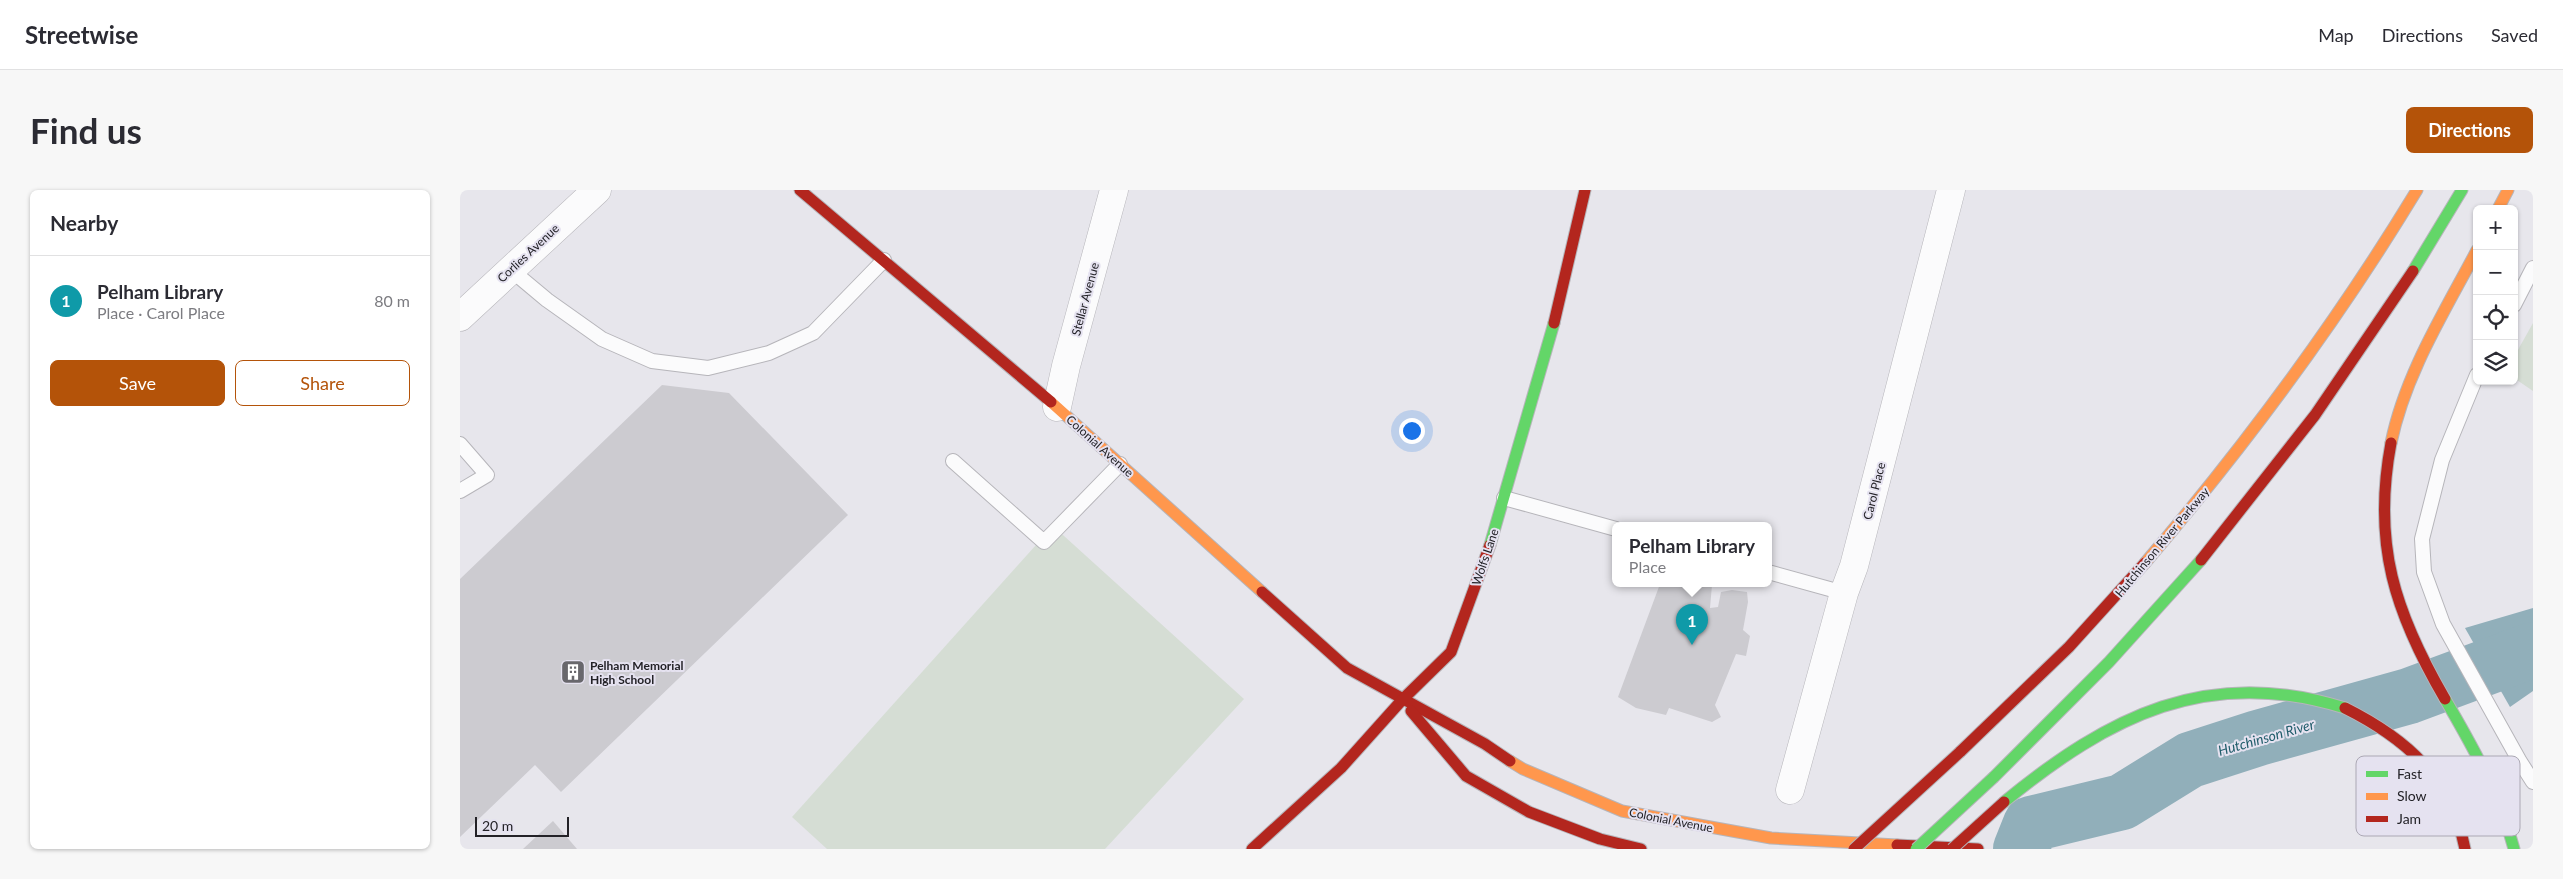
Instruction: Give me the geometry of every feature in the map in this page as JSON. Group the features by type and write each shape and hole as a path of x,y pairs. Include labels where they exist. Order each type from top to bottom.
{"main road":[{"name":"Colonial Avenue","path":"800,190 1057,407 1347,668 1485,744 1523,769 1622,811 1771,838 1972,848"},
{"name":"Wolfs Lane","path":"1252,849 1341,768 1402,700 1451,652 1496,528 1555,319 1585,190"},
{"name":"Hutchinson River Parkway","path":"1854,849 1960,752 2068,648 2176,526 2260,421 2313,348 2347,300 2417,190"},
{"path":"1916,849 1994,777 2146,623 2252,497 2349,367 2398,294 2462,190"},
{"path":"2500,205 2508,190"},
{"path":"2473,258 2413,377 2400,409 2390,452 2385,500 2388,554 2396,598 2414,641 2477,756"},
{"path":"1952,849 2004,802 2076,748 2140,714 2211,695 2262,691 2320,700 2367,719 2397,738 2417,756"},
{"name":"Colonial Avenue","path":"1402,700 1466,776 1528,812 1600,839 1642,849"},
{"path":"2462,836 2465,849"},
{"path":"2510,836 2514,849"}],"street":[{"name":"Corlies Avenue","path":"460,317 597,190"},
{"name":"Stellar Avenue","path":"1057,407 1066,366 1114,190"},
{"name":"Carol Place","path":"1790,790 1844,593 1854,566 1951,190"}],"lane":[{"path":"511,270 547,300 602,339 652,361 708,368 769,353 813,333 884,260"},
{"path":"2518,297 2533,268"},
{"path":"2473,385 2442,460 2422,539 2424,572 2443,624 2517,756"},
{"path":"460,444 487,475 460,491"},
{"path":"953,461 1044,542 1120,464"},
{"path":"1504,498 1612,529"},
{"path":"1772,573 1844,593"},
{"path":"2520,762 2533,782"}],"shaded area":[{"path":"2533,323 2533,391 2518,381 2518,350"},
{"path":"1053,526 1244,699 1105,849 827,849 792,817"}],"water":[{"path":"2533,608 2533,691 2510,707 2465,628"}],"building":[{"name":"Pelham Memorial High School","path":"662,385 729,393 848,515 561,792 535,765 460,837 460,579"},
{"path":"1659,587 1712,587 1710,608 1718,607 1721,592 1732,590 1747,592 1748,602 1743,630 1750,636 1746,656 1736,654 1715,705 1721,717 1712,722 1669,708 1666,715 1636,708 1618,697"},
{"path":"553,821 577,849 523,849"}],"waterway":[{"name":"Hutchinson River","path":"2021,849 2031,824 2122,802 2190,760 2258,738 2409,696 2533,650"}],"traffic: fast":[{"path":"2413,271 2462,190"},
{"path":"1490,545 1554,323"},
{"path":"1994,777 2109,662 2201,560"},
{"path":"2004,802 2082,745 2122,723 2162,707 2205,696 2249,692 2295,696 2345,708"},
{"path":"2445,699 2476,756"},
{"path":"1916,849 1994,777"},
{"path":"2510,836 2514,849"}],"traffic: slow":[{"path":"2145,563 2218,474 2288,382 2355,288 2417,190"},
{"path":"2500,205 2508,190"},
{"path":"2391,443 2397,417 2416,368 2439,320 2473,257"},
{"path":"1051,402 1262,592"},
{"path":"1510,761 1523,769 1622,811 1771,838 1897,845"}],"traffic: jam":[{"path":"800,190 1051,402"},
{"path":"1554,323 1585,190"},
{"path":"2201,560 2315,415 2413,271"},
{"path":"2391,443 2384,514 2392,577 2413,637 2445,699"},
{"path":"1252,849 1341,768 1402,700 1451,652 1490,545"},
{"path":"1960,752 2069,647 2145,563"},
{"path":"1262,592 1347,668 1485,744 1510,761"},
{"path":"2345,708 2388,733 2415,756"},
{"path":"1411,711 1466,776 1529,812 1600,839 1641,849"},
{"path":"1854,849 1960,752"},
{"path":"1952,849 2004,802"},
{"path":"2461,836 2465,849"},
{"path":"1897,845 1978,849"}],"place":[{"name":"Pelham Library","path":"1692,645"},
{"name":"Pelham Memorial High School","path":"573,672"}]}
